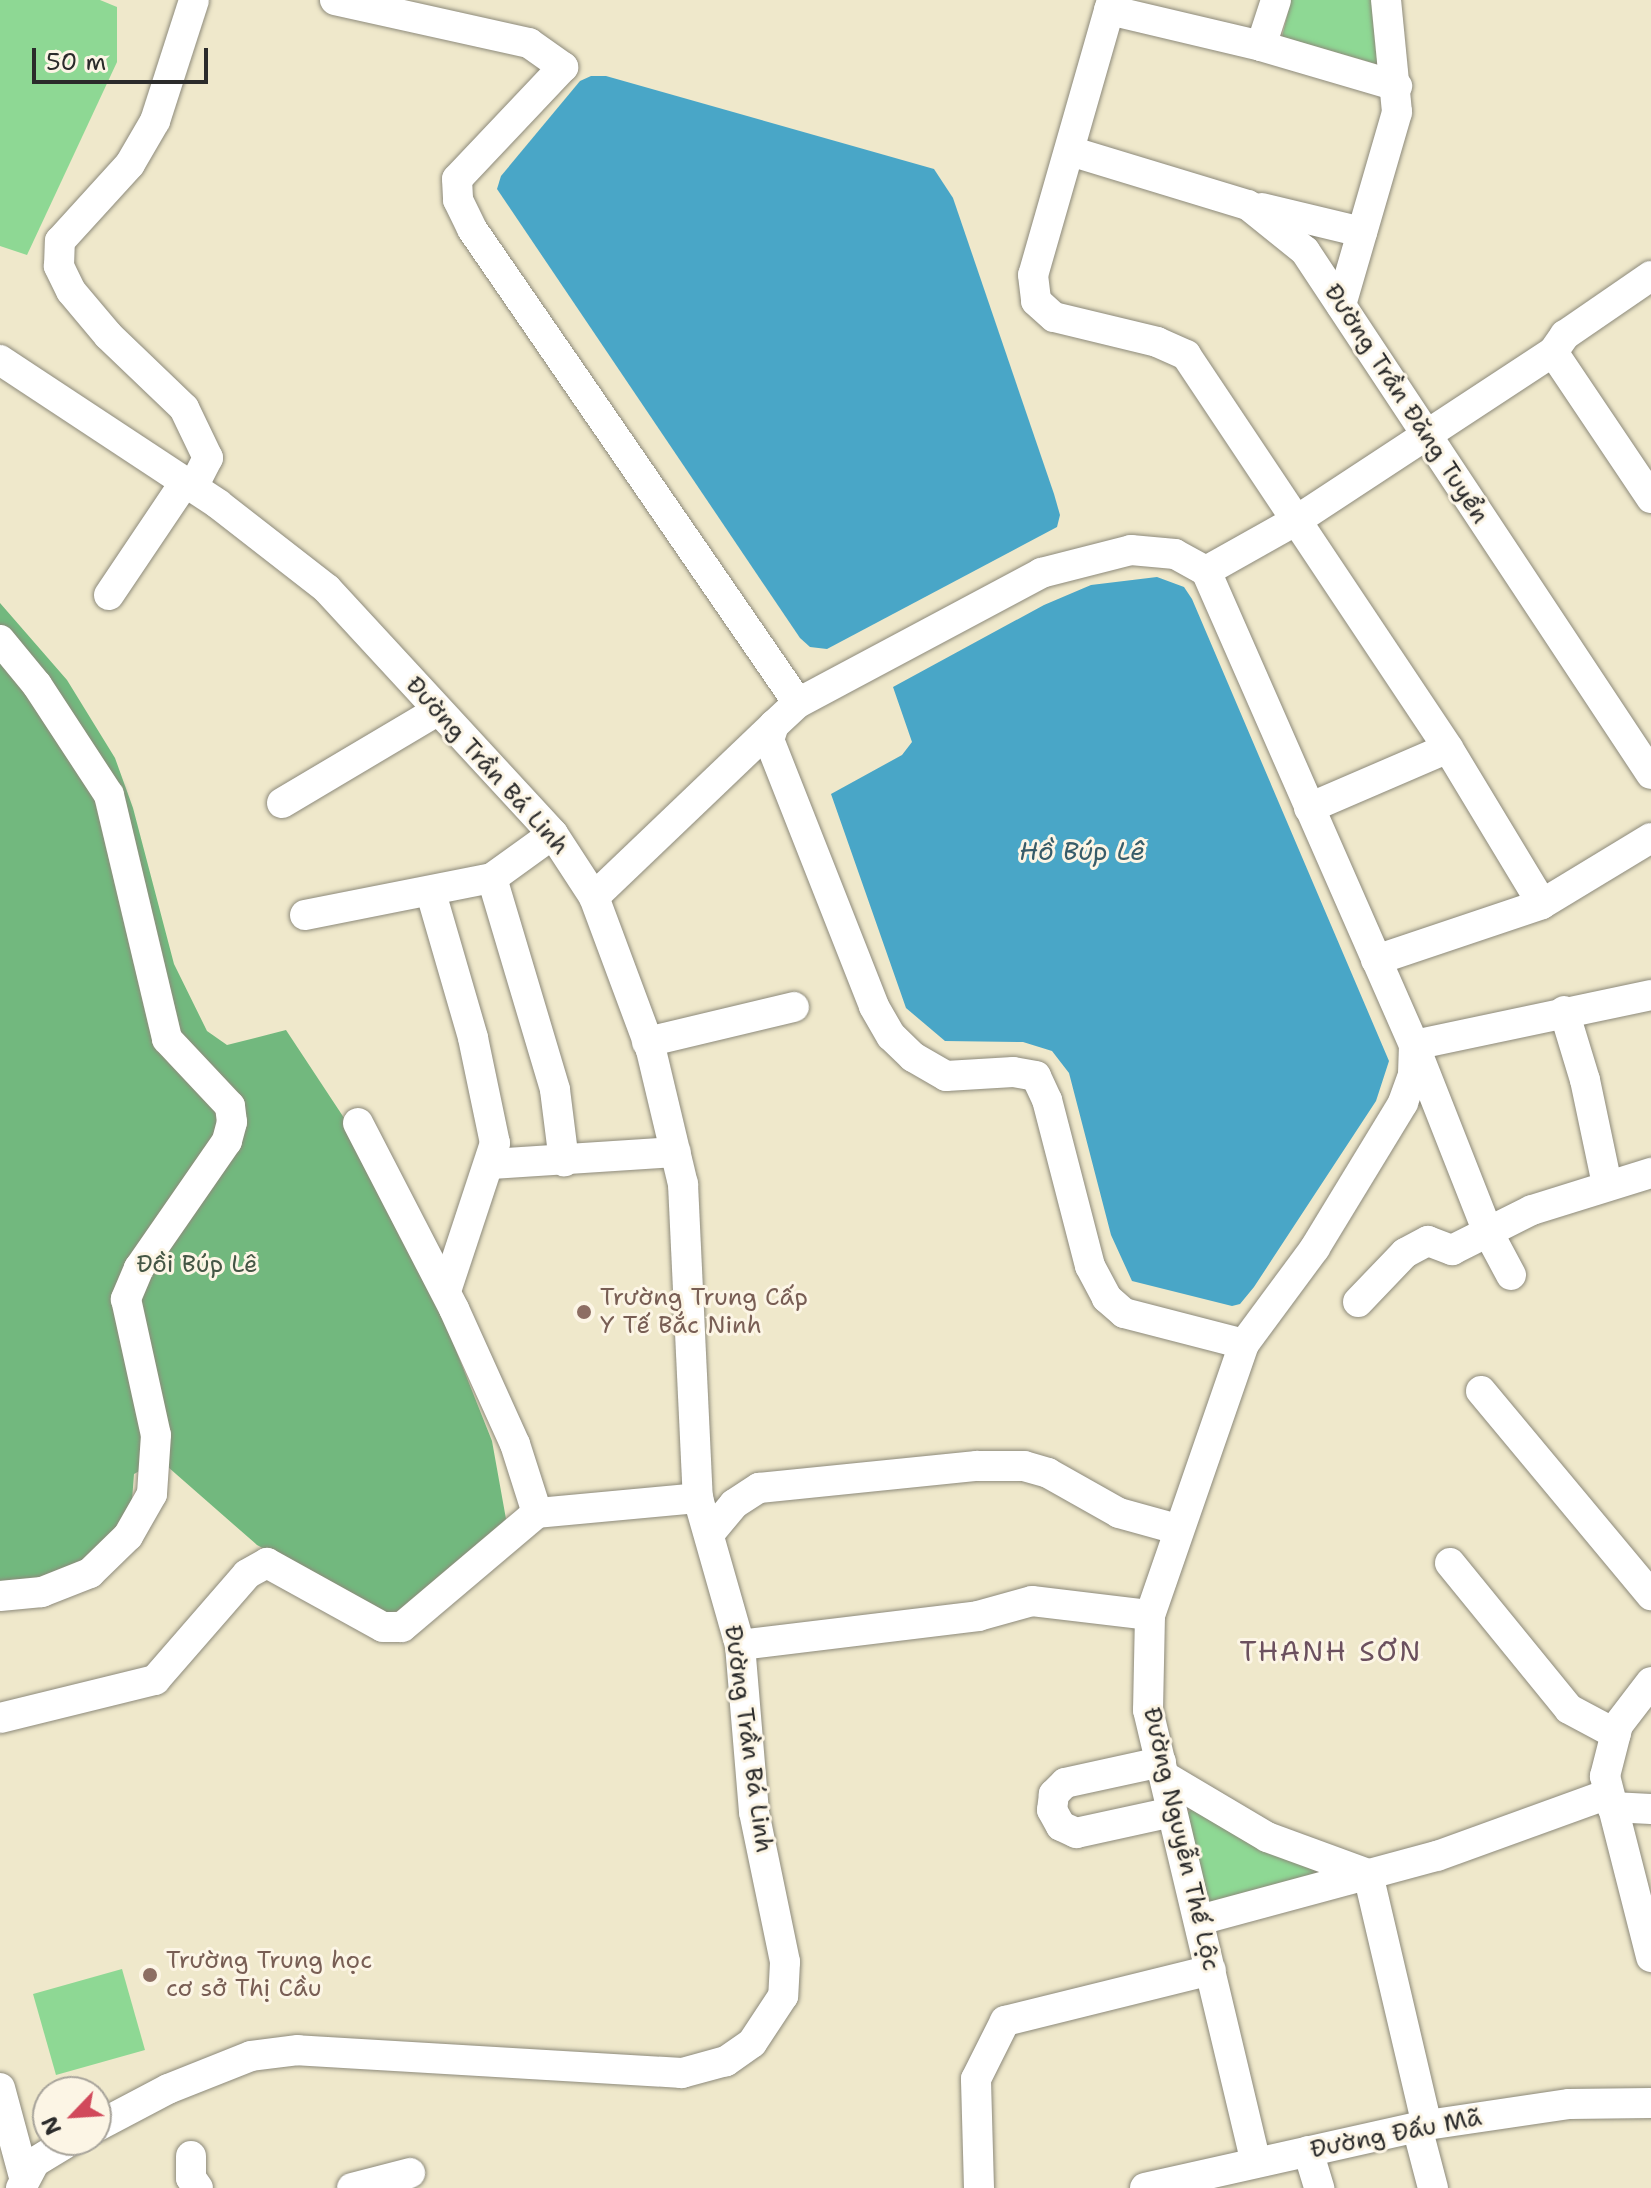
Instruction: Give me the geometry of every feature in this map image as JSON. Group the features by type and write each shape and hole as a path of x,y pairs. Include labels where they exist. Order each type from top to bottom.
{"street":[{"path":"109,595 208,458 184,408 108,335 71,291 59,266 60,241 130,164 155,121 194,0"},
{"path":"335,0 529,43 563,67 457,179 458,200 472,229 798,703"},
{"path":"1261,46 1276,0"},
{"path":"1341,305 1397,112 1397,86 1386,0"},
{"path":"1397,86 1110,5 1033,275 1036,301 1054,317 1157,342 1186,355 1448,748 1542,904"},
{"name":"Đường Trần Đăng Tuyển","path":"1070,151 1248,205 1305,251 1651,774"},
{"path":"1248,205 1362,232"},
{"path":"1206,571 1297,520 1553,352 1565,335 1651,276"},
{"path":"1553,352 1651,498"},
{"name":"Đường Trần Bá Linh","path":"0,360 189,485 327,589 553,834 594,897 647,1042 683,1184 698,1498 740,1645 754,1812 783,1940 786,1982 774,2014 740,2053 705,2068 663,2075 298,2050 251,2056 168,2089 112,2119"},
{"path":"594,897 798,703 1054,567 1153,550 1206,571 1414,1045 1487,1230 1511,1275"},
{"path":"0,640 37,685 109,795 167,1039 230,1106 232,1122 227,1141 139,1268 126,1299 156,1435 152,1494 128,1536 90,1573 42,1592 0,1596"},
{"path":"282,803 437,711"},
{"path":"774,725 770,745 805,822 874,1006 891,1036 913,1057 946,1076 1013,1072 1036,1076 1047,1100 1090,1266 1107,1298 1124,1313 1244,1344"},
{"path":"1309,808 1448,748"},
{"path":"305,915 431,893 492,878 553,834"},
{"path":"1376,960 1542,904 1651,838"},
{"path":"492,878 555,1090 564,1161"},
{"path":"431,893 482,1076 495,1143 491,1164 446,1291"},
{"path":"1414,1045 1651,995"},
{"path":"647,1042 794,1007"},
{"path":"1564,1011 1585,1080 1607,1184"},
{"name":"Đường Nguyễn Thế Lộc","path":"1245,2172 1211,1970 1148,1710 1150,1615 1177,1529 1244,1344 1315,1248 1403,1103 1413,1075 1414,1045"},
{"path":"358,1123 446,1291 515,1444 537,1513"},
{"path":"491,1164 676,1152"},
{"path":"1358,1302 1405,1253 1428,1241 1452,1250 1487,1230 1607,1184 1651,1173"},
{"path":"1481,1391 1651,1595"},
{"path":"709,1534 734,1504 759,1488 977,1466 1024,1466 1048,1473 1105,1507 1177,1529"},
{"path":"0,1718 155,1680 247,1574 267,1563 383,1627 402,1627 537,1513 698,1498"},
{"path":"1450,1563 1569,1709 1616,1734"},
{"path":"740,1645 978,1616 1032,1601 1150,1615"},
{"path":"1651,1682 1616,1734 1605,1776 1651,1953"},
{"path":"1172,1812 1076,1833 1061,1826 1052,1810 1054,1794 1065,1783 1162,1769 1267,1837 1368,1874"},
{"path":"1199,1920 1498,1837 1610,1800 1651,1809"},
{"path":"1368,1874 1433,2188"},
{"path":"979,2188 976,2079 1005,2021 1211,1970"},
{"path":"0,2088 22,2183"},
{"name":"Đường Đấu Mã","path":"1145,2188 1245,2172 1308,2151 1422,2126 1569,2104 1651,2103"},
{"path":"1308,2151 1319,2188"},
{"path":"22,2183 43,2156"},
{"path":"191,2156 191,2178 198,2188"},
{"path":"352,2188 410,2173"}],"green space":[{"path":"0,0 100,0 117,7 117,62 27,255 0,246"},
{"path":"1291,0 1376,0 1380,65 1282,37"},
{"name":"Đồi Búp Lê","path":"0,603 67,680 115,758 133,808 174,964 207,1031 227,1045 286,1030 350,1127 440,1310 492,1441 506,1519 501,1529 402,1611 382,1613 257,1545 160,1460 134,1474 130,1527 104,1559 0,1602"},
{"path":"1194,1807 1329,1870 1206,1907 1184,1816"},
{"path":"122,1969 145,2050 56,2075 33,1994"}],"water":[{"path":"591,76 606,76 934,169 953,198 1054,494 1060,515 1057,527 827,649 810,647 800,638 497,189 501,176 580,81"},
{"name":"Hồ Búp Lê","path":"1157,577 1184,587 1192,599 1389,1061 1376,1101 1254,1287 1240,1304 1232,1306 1132,1281 1111,1235 1069,1073 1052,1051 1023,1042 945,1041 906,1008 831,794 902,755 912,742 893,687 1044,605 1091,585"}],"place":[{"name":"Trường Trung Cấp Y Tế Bắc Ninh","path":"584,1312"},
{"name":"Trường Trung học cơ sở Thị Cầu","path":"150,1975"}],"district":[{"name":"THANH SƠN","path":"1331,1651"}]}
